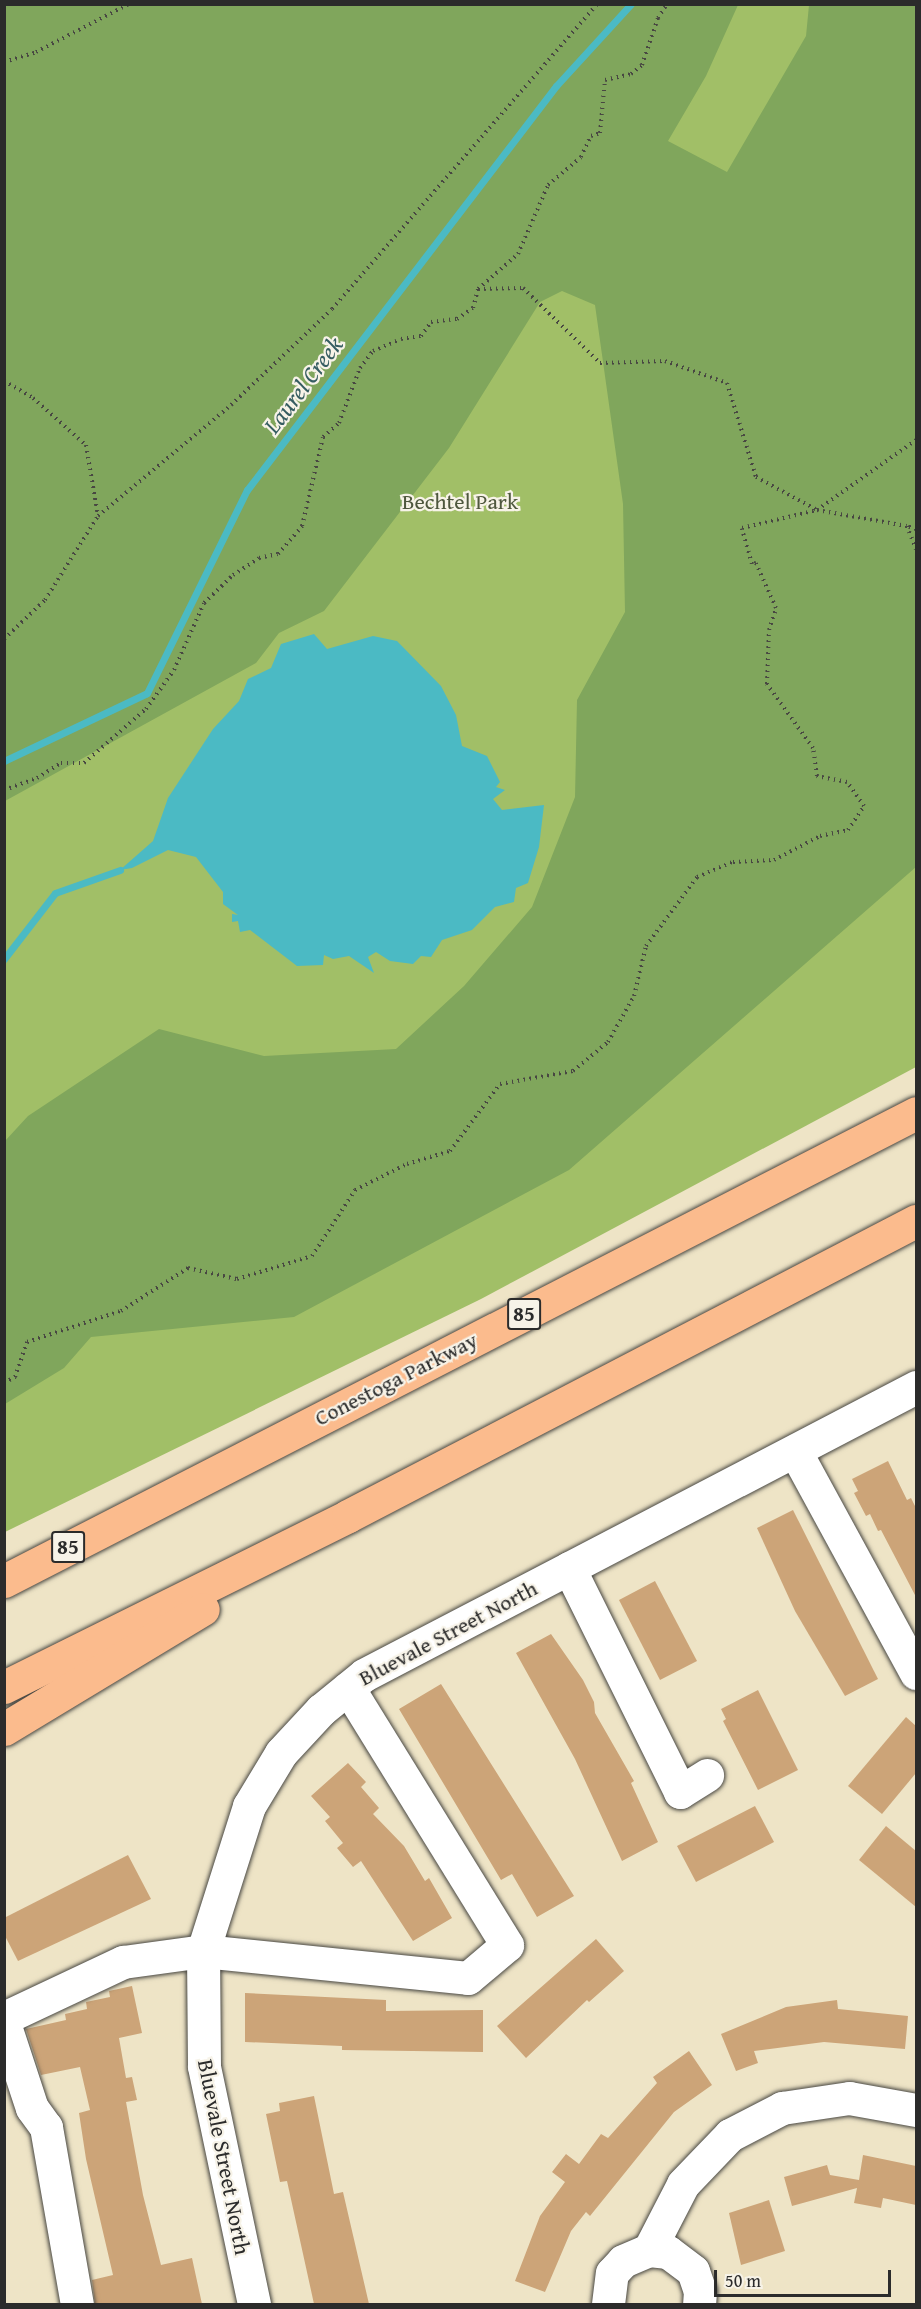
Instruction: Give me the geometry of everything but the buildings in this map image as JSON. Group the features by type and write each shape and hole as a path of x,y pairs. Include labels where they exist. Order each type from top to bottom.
{"highway":[{"name":"Conestoga Parkway","path":"4,1581 916,1113"},
{"path":"4,1687 348,1516 916,1221"},
{"path":"4,1566 131,1514"},
{"path":"4,1728 159,1637 348,1516"}],"street":[{"name":"Bluevale Street North","path":"254,2304 204,2066 203,1950 249,1806 281,1753 321,1710 364,1675 916,1387"},
{"path":"795,1451 916,1674"},
{"path":"569,1568 680,1792 707,1774"},
{"path":"4,2018 123,1962 203,1950 468,1978 507,1945 348,1688"},
{"path":"4,2023 32,2108 46,2127 77,2304"},
{"path":"649,2250 683,2184 730,2134 782,2108 849,2098 916,2110"},
{"path":"608,2304 612,2273 623,2261 649,2250 668,2252 693,2271 700,2291 699,2304"}],"path":[{"path":"4,62 36,52 129,4"},
{"path":"4,639 45,600 98,516 231,405 332,309 597,4"},
{"path":"4,790 37,778 61,763 84,763 146,709 174,670 204,603 233,575 259,558 278,554 302,526 323,437 339,423 360,368 373,351 401,339 421,336 431,322 457,319 472,308 478,289 518,254 548,185 581,157 591,136 600,133 605,80 631,74 642,65 658,18 667,4"},
{"path":"478,289 523,288 600,363 665,361 727,383 756,477 817,510 916,529"},
{"path":"4,381 33,398 86,445 98,516"},
{"path":"4,1383 15,1377 27,1342 121,1311 188,1268 237,1279 312,1256 355,1190 407,1164 450,1152 500,1084 573,1071 608,1042 634,996 646,946 697,877 733,862 774,860 820,836 848,830 864,806 847,782 816,776 813,748 767,684 769,630 776,608 756,563 752,564 742,528 817,510 916,440"},
{"path":"907,526 916,549"}],"green space":[{"name":"Bechtel Park","path":"5,4 738,5 706,76 668,141 727,172 806,36 809,5 916,5 916,867 569,1170 294,1317 91,1337 64,1368 5,1404 5,1141 28,1116 159,1029 264,1056 396,1049 464,986 532,907 575,797 577,700 625,612 623,504 595,305 562,291 540,302 449,448 324,611 279,633 256,663 5,801"},
{"name":"Bechtel Park","path":"5,5 916,5 916,1067 481,1299 5,1532"}],"water":[{"path":"314,634 327,649 373,636 397,641 441,686 456,715 462,746 487,756 500,782 496,787 505,790 493,799 502,810 544,805 539,847 528,883 516,888 514,902 495,907 472,930 442,940 431,957 421,956 413,964 390,961 376,952 368,957 374,973 349,956 333,959 324,955 323,965 297,966 250,930 240,932 238,921 232,922 232,914 238,915 223,904 223,892 196,857 168,850 132,868 120,870 153,841 168,798 213,729 239,701 248,679 271,668 281,644"}],"waterway":[{"name":"Laurel Creek","path":"4,761 147,693 247,490 556,86 631,4"},
{"path":"4,959 55,893 120,870"}]}
